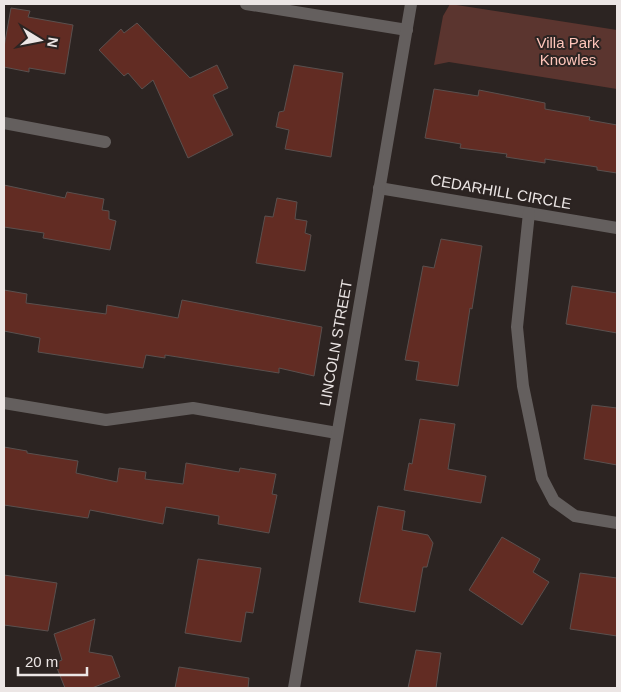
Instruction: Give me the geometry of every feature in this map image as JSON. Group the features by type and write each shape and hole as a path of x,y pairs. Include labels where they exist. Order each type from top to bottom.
{"street":[{"path":"246,4 407,30"},
{"name":"LINCOLN STREET","path":"294,688 411,4"},
{"path":"4,124 106,142"},
{"name":"CEDARHILL CIRCLE","path":"380,188 617,228"},
{"path":"529,214 517,327 523,386 542,478 554,501 575,516 617,523"},
{"path":"4,403 106,420 193,408 337,434"}],"green space":[{"name":"Villa Park Knowles","path":"450,4 617,30 617,89 449,62 434,65 443,16"}],"building":[{"path":"11,8 30,11 28,17 73,25 65,74 29,68 29,72 4,67 4,47"},
{"path":"137,23 190,78 217,65 228,88 213,95 233,135 188,158 153,80 142,89 128,73 124,76 99,50 121,29 124,33"},
{"path":"294,65 343,73 331,157 285,149 289,130 276,127 279,112 284,111"},
{"path":"434,89 478,96 479,90 545,103 545,109 590,117 589,120 617,125 617,173 597,170 597,167 545,159 545,163 506,157 507,154 460,148 461,144 425,138"},
{"path":"4,185 65,198 67,192 104,199 102,210 109,211 109,219 116,221 110,250 43,238 44,233 4,227"},
{"path":"277,198 297,202 295,219 307,221 305,233 311,235 305,271 256,263 265,216 273,217"},
{"path":"441,239 482,246 458,386 416,380 419,362 405,360 423,266 434,268"},
{"path":"572,286 617,293 617,333 566,324"},
{"path":"4,290 27,294 26,303 106,314 107,305 178,318 182,300 322,327 314,376 279,368 279,373 165,355 165,358 146,355 143,368 38,352 40,338 4,331"},
{"path":"592,405 617,408 617,465 584,459"},
{"path":"420,419 455,424 448,469 486,476 481,503 404,490 409,463 412,464"},
{"path":"4,447 27,451 27,453 78,461 76,473 117,482 119,468 146,472 145,479 183,484 186,463 239,472 240,468 276,474 272,494 277,495 269,533 218,524 219,516 166,507 163,524 90,510 88,518 4,505"},
{"path":"378,506 405,511 402,530 428,535 433,543 427,567 423,567 415,612 359,602"},
{"path":"502,537 540,559 533,572 549,582 522,625 469,590"},
{"path":"198,559 261,568 253,613 246,612 241,642 185,633"},
{"path":"580,573 617,578 617,636 570,629"},
{"path":"4,575 57,583 48,631 4,625"},
{"path":"95,619 89,652 112,656 120,677 92,688 65,688 55,663 62,660 54,634"},
{"path":"416,650 441,653 436,688 408,688"},
{"path":"179,667 249,678 248,688 175,688"}]}
